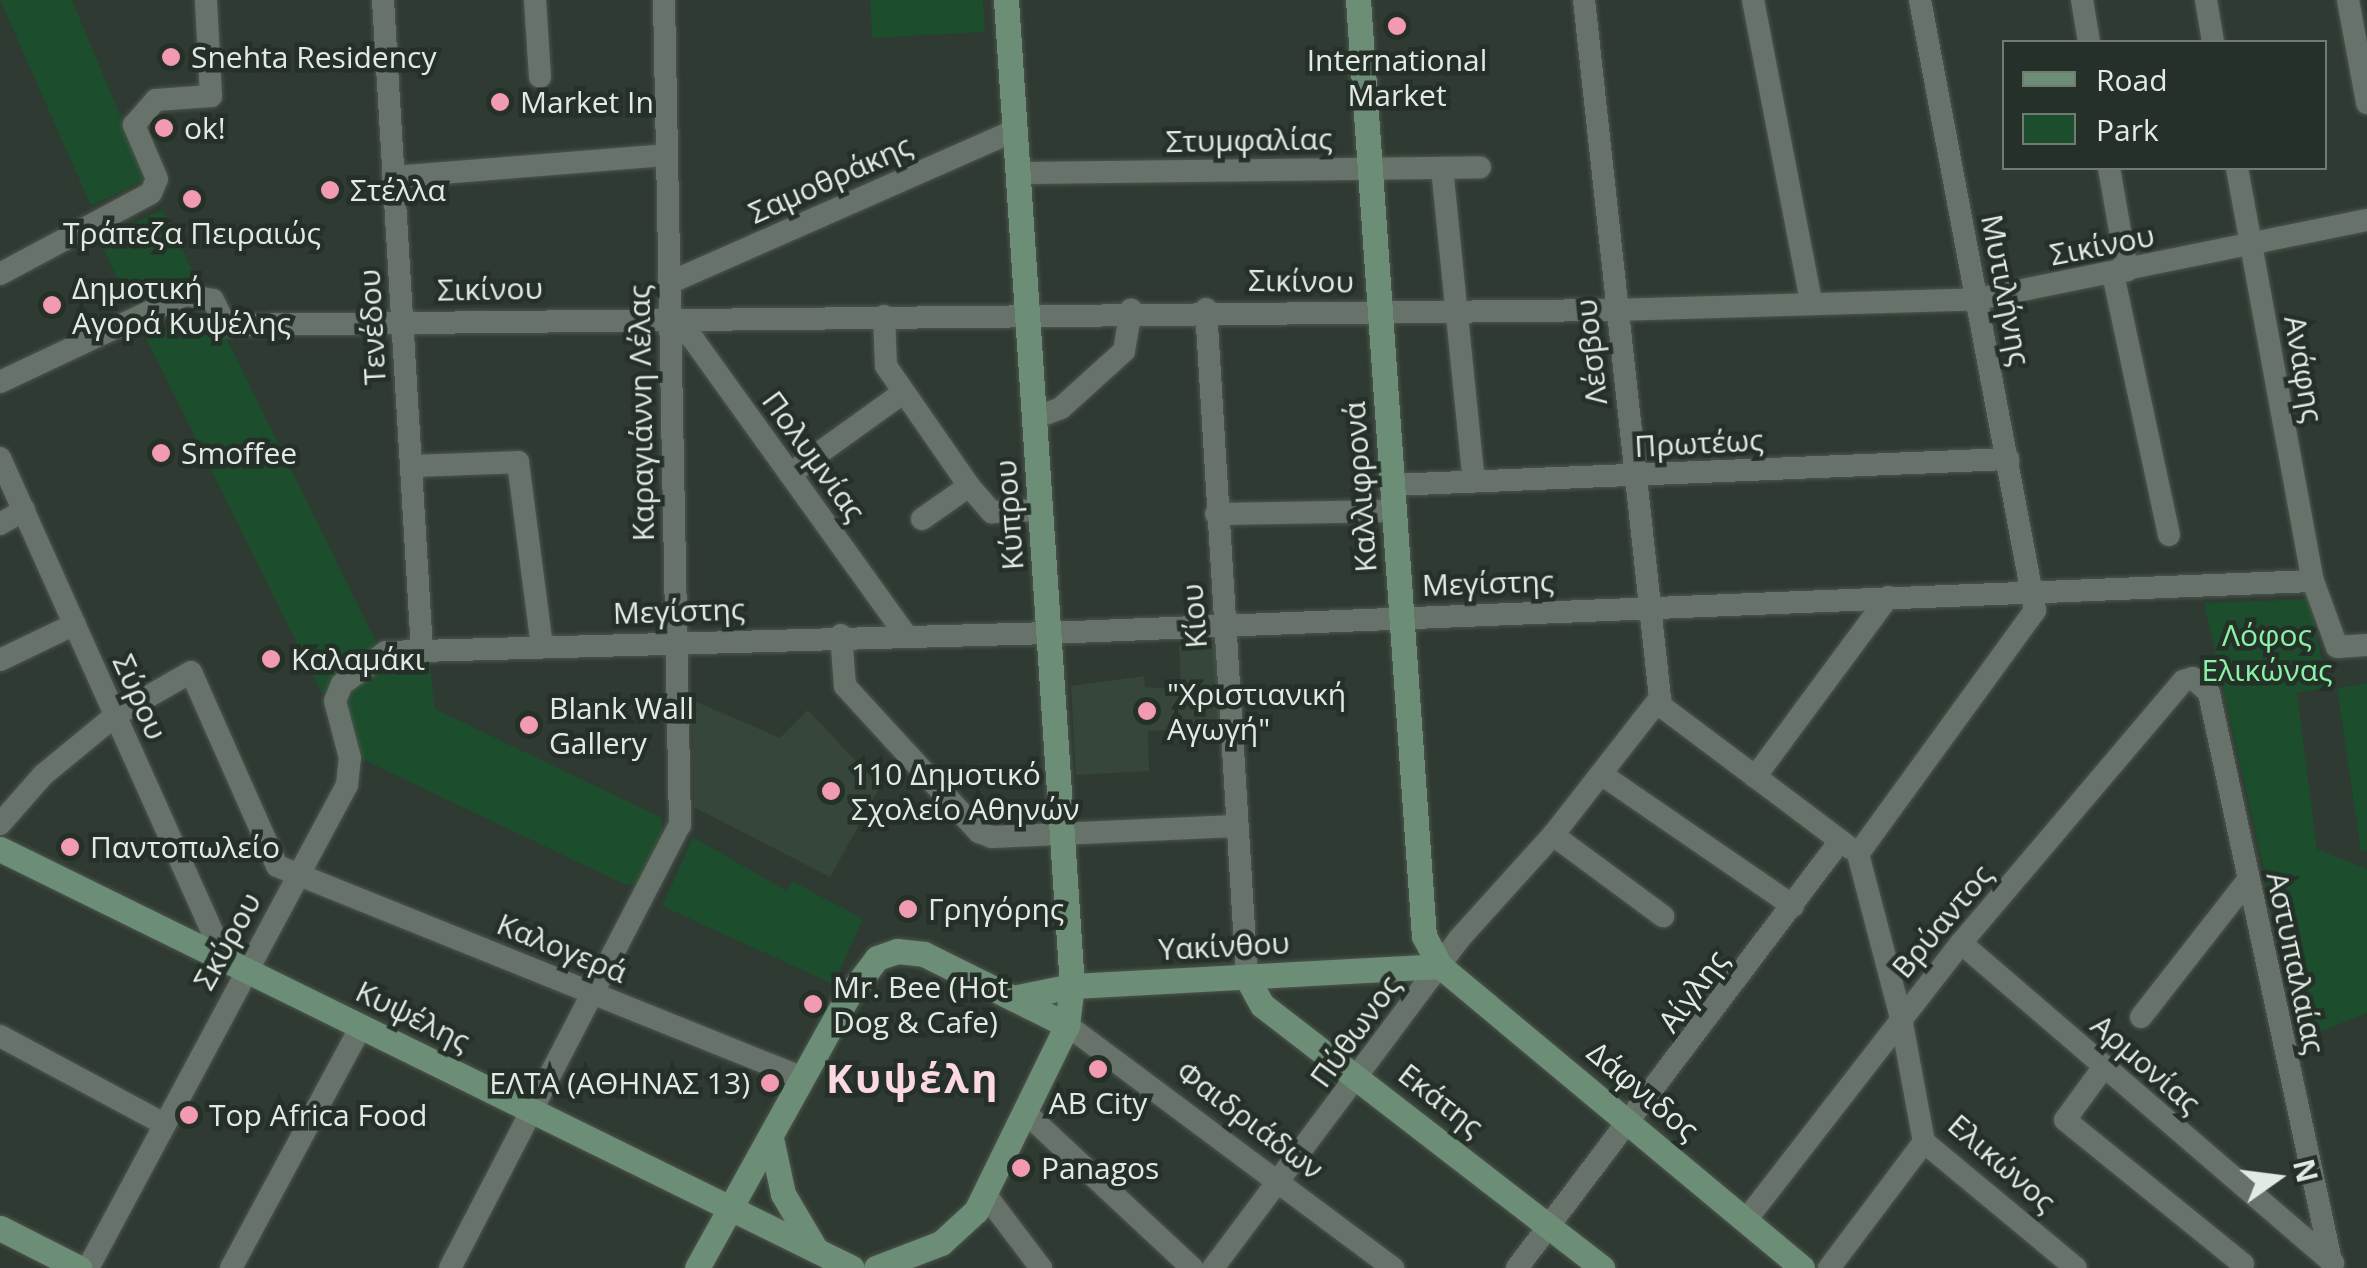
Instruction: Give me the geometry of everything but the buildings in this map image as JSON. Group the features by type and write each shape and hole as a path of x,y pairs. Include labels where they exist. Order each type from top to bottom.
{"street":[{"path":"0,274 152,193 157,179 134,125 156,100 211,96 206,0"},
{"name":"Τενέδου","path":"383,0 422,650"},
{"path":"535,0 540,77"},
{"name":"Καραγιάννη Λέλας","path":"592,993 680,825 664,0"},
{"name":"Κύπρου","path":"876,1268 930,1259 965,1225 1027,1114 1067,1025 1072,986 1006,0"},
{"name":"Καλλιφρονά","path":"1358,0 1420,921 1440,966"},
{"name":"Λέσβου","path":"1584,0 1659,701"},
{"path":"1753,0 1812,302"},
{"name":"Μυτιλήνης","path":"1920,0 2034,591"},
{"path":"2082,0 2089,40"},
{"path":"2206,0 2214,40"},
{"path":"2355,9 2367,103"},
{"name":"Σαμοθράκης","path":"669,283 1016,130"},
{"path":"394,177 666,154"},
{"name":"Στυμφαλίας","path":"1018,173 1480,167"},
{"path":"1442,168 1474,481"},
{"path":"2109,170 2120,272 2169,535"},
{"name":"Ανάφης","path":"2236,170 2313,582"},
{"name":"Σικίνου","path":"0,382 186,295 213,300 225,325 1131,310 1618,310 1978,299 2367,220"},
{"path":"1035,418 1061,408 1124,351 1131,310"},
{"name":"Κίου","path":"1206,310 1247,978"},
{"path":"884,316 884,360 969,486 992,512 1041,510"},
{"name":"Πολυμνίας","path":"670,318 693,339 904,633"},
{"path":"790,474 904,392"},
{"name":"Σύρου","path":"0,458 116,715 235,964"},
{"name":"Πρωτέως","path":"1216,514 1393,498 1474,481 2008,458"},
{"path":"411,466 518,462 542,646"},
{"path":"922,519 969,486"},
{"path":"0,524 24,510"},
{"path":"2313,582 2337,647 2367,645"},
{"name":"Μεγίστης","path":"386,652 904,633 1050,633 2313,582"},
{"name":"Αίγλης","path":"1517,1268 1549,1223 1632,1124 1793,906 1849,848 2023,634 2035,610 2034,591"},
{"path":"1756,777 1888,597"},
{"path":"0,660 74,624"},
{"path":"841,635 846,686 979,832 992,837 1236,826"},
{"name":"Σκύρου","path":"88,1268 164,1124 235,964 298,874 347,785 350,758 335,701 342,684 386,652"},
{"path":"0,824 43,775 116,715 191,672 277,866 298,874"},
{"name":"Αστυπαλαίας","path":"2201,679 2336,1265"},
{"name":"Βρύαντος","path":"1746,1220 1961,943 2183,681 2201,679"},
{"path":"1659,701 1849,848"},
{"name":"Πύθωνος","path":"1213,1268 1440,966 1553,836 1659,701"},
{"path":"1601,774 1793,906"},
{"path":"1553,836 1663,916"},
{"name":"Ελικώνος","path":"1849,848 1901,1018 1924,1142 2076,1268"},
{"name":"Κυψέλης","path":"0,849 852,1268"},
{"name":"Καλογερά","path":"298,874 804,1078"},
{"path":"2142,1017 2248,880"},
{"name":"Αρμονίας","path":"1961,943 2336,1265"},
{"path":"698,1268 860,975 884,955 924,954 1067,1025"},
{"name":"Υακίνθου","path":"1013,998 1072,986 1440,966"},
{"name":"Δάφνιδος","path":"1440,966 1802,1268"},
{"name":"Εκάτης","path":"1247,978 1262,1005 1549,1223 1602,1268"},
{"path":"450,1268 592,993"},
{"name":"Φαιδριάδων","path":"1067,1025 1282,1181 1392,1268"},
{"path":"230,1268 361,1026"},
{"path":"0,1036 164,1124"},
{"path":"2104,1068 2065,1120 2243,1264"},
{"path":"1027,1114 1192,1268"},
{"path":"771,1138 783,1194 816,1250"},
{"path":"1829,1268 1924,1142"},
{"path":"985,1194 1041,1268"},
{"path":"0,1228 79,1268"}],"shaded area":[{"name":"\"Χριστιανική Αγωγή\"","path":"1217,643 1222,727 1148,731 1149,771 1076,775 1071,686 1144,676 1145,687 1181,690 1179,645"},
{"path":"692,700 780,738 808,710 880,787 830,877 694,807"}],"green space":[{"path":"0,0 72,0 147,179 91,206"},
{"path":"870,0 983,0 985,32 872,38"},
{"path":"163,210 195,276 131,307 99,239"},
{"path":"199,320 226,337 379,648 322,694 146,338"},
{"name":"Λόφος Ελικώνας","path":"2309,599 2328,688 2297,693 2317,849 2367,869 2367,1013 2302,1039 2204,603"},
{"path":"429,660 435,709 662,818 662,831 639,882 626,885 364,760 348,720 349,698 363,681 393,665"},
{"path":"2367,683 2367,851 2361,852 2337,688"},
{"path":"693,837 787,891 792,881 863,919 833,984 662,906"}],"place":[{"name":"International Market","path":"1397,26"},
{"name":"Snehta Residency","path":"171,57"},
{"name":"Market In","path":"500,102"},
{"name":"ok!","path":"164,128"},
{"name":"Στέλλα","path":"330,190"},
{"name":"Τράπεζα Πειραιώς","path":"192,199"},
{"name":"Δημοτική Αγορά Κυψέλης","path":"52,305"},
{"name":"Smoffee","path":"161,453"},
{"name":"Καλαμάκι","path":"271,659"},
{"name":"\"Χριστιανική Αγωγή\"","path":"1147,711"},
{"name":"Blank Wall Gallery","path":"529,725"},
{"name":"110 Δημοτικό Σχολείο Αθηνών","path":"831,791"},
{"name":"Παντοπωλείο","path":"70,847"},
{"name":"Γρηγόρης","path":"908,909"},
{"name":"Mr. Bee (Hot Dog & Cafe)","path":"813,1004"},
{"name":"AB City","path":"1098,1069"},
{"name":"ΕΛΤΑ (ΑΘΗΝΑΣ 13)","path":"770,1083"},
{"name":"Top Africa Food","path":"189,1115"},
{"name":"Panagos","path":"1021,1168"}],"district":[{"name":"Κυψέλη","path":"913,1078"}]}
